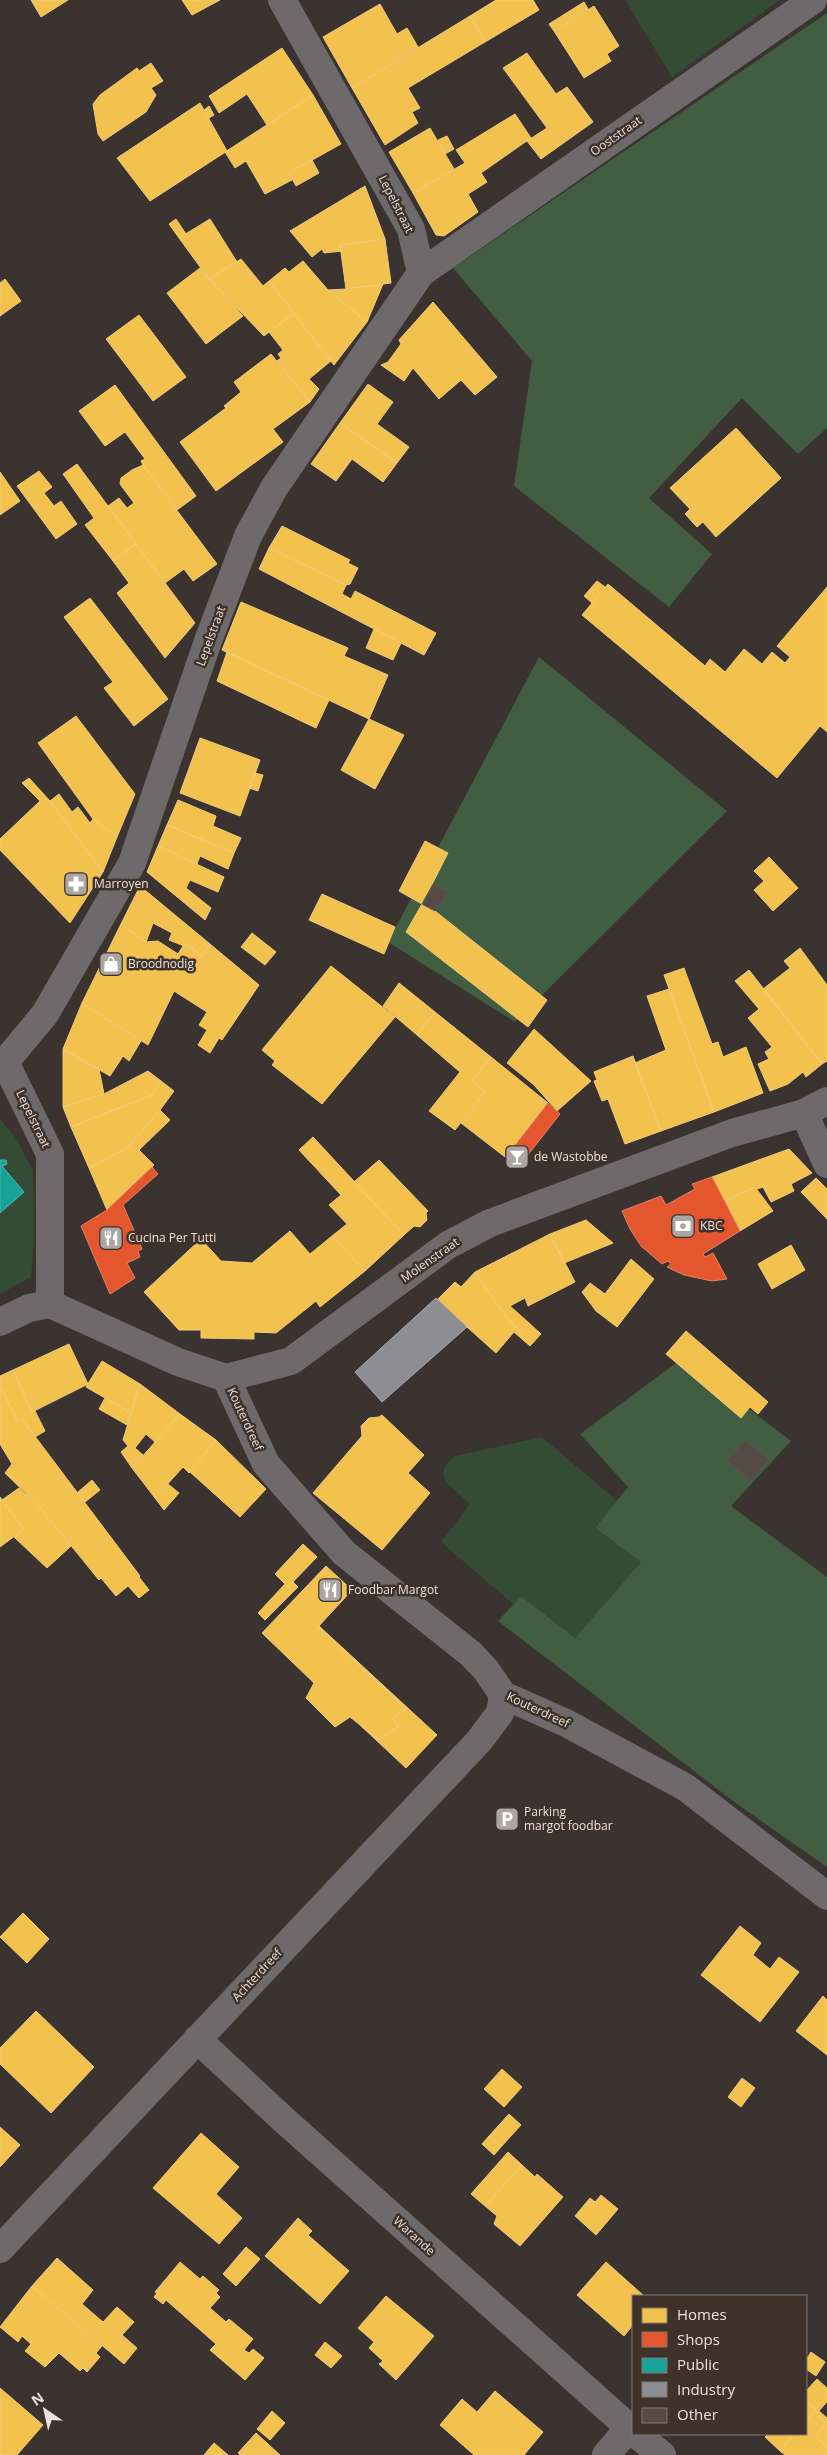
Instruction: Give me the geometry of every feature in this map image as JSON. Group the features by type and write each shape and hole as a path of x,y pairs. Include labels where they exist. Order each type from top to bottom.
{"street":[{"name":"Lepelstraat","path":"50,1304 50,1154 3,1063 45,1014 132,864 209,638 248,536 274,488 421,273 411,229 282,0"},
{"name":"Ooststraat","path":"421,273 813,0"},
{"path":"816,1107 827,1164"},
{"name":"Molenstraat","path":"226,1378 291,1361 448,1245 490,1223 732,1133 816,1107"},
{"path":"0,1322 29,1308 50,1304 178,1362 226,1378"},
{"name":"Kouterdreef","path":"226,1378 266,1464 324,1531 344,1553 471,1654 486,1670 503,1695 566,1723 685,1787 827,1896"},
{"name":"Achterdreef","path":"0,2249 479,1741 500,1713 503,1695"},
{"name":"Warande","path":"197,2039 284,2120 632,2430"},
{"path":"606,2455 632,2432"},
{"name":"Warande","path":"638,2435 662,2455"}],"green space":[{"path":"625,0 780,0 672,77"},
{"path":"827,13 827,428 798,454 742,398 649,498 712,554 669,607 514,486 532,361 453,268"},
{"path":"539,657 727,811 515,1022 388,942"},
{"path":"0,1119 15,1137 33,1170 34,1241 31,1277 0,1294 0,1213 24,1192 2,1166 7,1164 6,1160 0,1160"},
{"path":"683,1358 791,1441 731,1506 827,1577 827,1867 737,1804 498,1621 521,1596 575,1638 641,1562 595,1528 628,1487 580,1434"},
{"path":"542,1437 617,1501 595,1528 641,1562 575,1638 521,1596 513,1604 441,1542 470,1504 447,1483 443,1475 445,1466 455,1456"}],"building: Homes":[{"path":"31,0 68,0 41,17"},
{"path":"182,0 220,0 192,15"},
{"path":"496,0 533,0 539,10 485,42 470,16"},
{"path":"584,2 588,9 554,31 549,24"},
{"path":"380,4 397,34 407,28 418,47 352,88 323,37"},
{"path":"594,6 619,46 607,54 611,61 584,78 554,31"},
{"path":"470,16 485,42 408,88 420,108 412,112 418,123 385,145 352,88"},
{"path":"282,48 313,95 267,125 247,94 219,113 209,96"},
{"path":"527,53 556,94 567,87 593,122 541,159 527,141 547,128 503,68"},
{"path":"151,63 163,81 151,88 156,95 146,112 103,141 98,134 93,104 100,95 137,68 139,71"},
{"path":"313,95 341,144 289,173 292,180 265,194 246,161 235,168 225,152"},
{"path":"200,103 227,151 150,201 117,158"},
{"path":"209,106 214,115 209,118 204,110"},
{"path":"515,114 531,138 481,173 487,182 468,194 478,212 444,236 436,235 413,193 465,163 456,150"},
{"path":"430,128 454,169 413,193 389,152"},
{"path":"447,136 454,149 445,154 438,140"},
{"path":"312,160 319,173 296,186 289,173"},
{"path":"365,186 385,239 340,245 342,251 324,253 322,249 312,257 290,231"},
{"path":"176,219 186,234 179,238 169,224"},
{"path":"210,219 237,262 209,279 179,238"},
{"path":"385,239 391,283 346,289 340,245"},
{"path":"241,259 263,286 269,281 294,313 264,336 209,279"},
{"path":"303,261 328,290 367,322 334,365 269,281 285,268 289,272"},
{"path":"200,268 243,316 206,344 167,293"},
{"path":"5,279 21,301 0,316 0,283"},
{"path":"383,284 367,322 328,290 346,289"},
{"path":"433,302 497,377 475,395 461,380 439,399 413,368 404,381 381,365 388,362 401,344 399,340"},
{"path":"294,313 331,361 309,379 319,389 310,402 277,361 281,358 278,354 283,350 269,332"},
{"path":"139,315 186,377 153,401 106,339"},
{"path":"271,354 310,402 273,429 283,442 216,491 180,442 226,408 224,406 241,392 234,382"},
{"path":"368,384 393,402 377,424 409,447 397,463 340,423"},
{"path":"115,385 196,496 177,510 143,465 141,461 145,459 125,432 105,446 79,411"},
{"path":"340,423 397,463 383,482 352,459 336,481 311,464"},
{"path":"736,428 781,478 716,537 703,522 697,527 685,514 690,509 670,488"},
{"path":"77,464 136,544 113,561 85,525 94,518 63,474"},
{"path":"143,465 217,564 193,581 184,569 165,583 108,506 119,498 127,508 134,503 120,484 121,478"},
{"path":"39,471 52,487 44,493 54,506 61,501 77,524 56,539 17,486"},
{"path":"0,472 20,501 0,515"},
{"path":"282,526 350,560 348,563 358,568 350,584 346,585 269,548"},
{"path":"136,544 195,623 165,658 117,593 129,583 113,561"},
{"path":"269,548 346,585 342,594 351,599 355,591 436,633 424,655 259,569"},
{"path":"597,581 605,587 592,603 584,596"},
{"path":"608,584 705,666 710,659 725,672 744,649 762,664 772,652 785,663 790,657 777,646 827,587 827,732 820,726 777,778 582,615"},
{"path":"90,598 168,699 134,726 104,688 113,682 64,617"},
{"path":"241,602 348,648 344,656 388,675 369,719 222,650"},
{"path":"374,629 401,643 393,660 366,648"},
{"path":"227,652 329,700 316,728 217,681"},
{"path":"76,716 135,794 117,837 93,819 38,743"},
{"path":"369,719 404,735 375,789 341,770"},
{"path":"200,738 260,760 240,816 180,793"},
{"path":"255,773 263,775 258,791 249,788"},
{"path":"29,778 50,801 103,872 70,923 0,850 0,839 40,801 22,783"},
{"path":"59,794 72,812 78,807 90,823 93,819 117,837 103,872 50,801"},
{"path":"178,800 216,816 213,826 241,838 234,853 167,825"},
{"path":"167,825 234,853 228,869 200,856 197,864 158,846"},
{"path":"425,841 448,853 422,904 399,891"},
{"path":"158,846 224,877 218,892 190,880 186,888 211,908 205,920 147,872"},
{"path":"769,857 798,888 773,911 754,890 764,881 754,871"},
{"path":"140,886 210,944 202,956 185,943 184,946 169,940 172,933 153,923 146,942 121,924"},
{"path":"322,894 395,927 384,954 309,920"},
{"path":"422,904 435,911 547,1000 528,1027 406,932"},
{"path":"121,924 146,942 158,941 178,954 185,943 202,956 210,944 259,985 222,1040 219,1038 210,1053 198,1045 207,1030 199,1025 207,1012 174,991 148,1045 82,1003"},
{"path":"252,933 276,952 265,965 241,947"},
{"path":"800,948 827,985 827,1061 822,1064 763,989 790,968 784,961"},
{"path":"331,966 395,1017 322,1104 272,1065 275,1061 262,1050"},
{"path":"684,968 712,1044 718,1042 723,1057 746,1047 763,1093 714,1112 664,975"},
{"path":"749,970 822,1064 806,1077 803,1072 788,1084 770,1091 758,1064 769,1059 765,1052 772,1047 748,1018 759,1009 735,981"},
{"path":"399,983 435,1012 417,1035 383,1006"},
{"path":"669,989 714,1112 661,1131 635,1063 666,1050 647,996"},
{"path":"82,1003 141,1041 129,1061 123,1056 110,1076 63,1049"},
{"path":"435,1012 491,1057 472,1081 485,1092 455,1130 429,1111 460,1072 417,1035"},
{"path":"534,1029 591,1081 557,1111 534,1085 507,1063"},
{"path":"63,1049 99,1069 104,1094 63,1107"},
{"path":"633,1056 661,1131 625,1144 608,1099 602,1101 594,1081 597,1080 594,1072"},
{"path":"491,1057 548,1103 505,1157 461,1123 485,1092 472,1081"},
{"path":"148,1071 161,1081 152,1095 71,1127 63,1107 104,1094"},
{"path":"161,1081 174,1091 160,1110 127,1148 89,1168 71,1127 152,1095"},
{"path":"160,1110 170,1120 139,1150 154,1165 107,1210 89,1168 127,1148"},
{"path":"313,1137 404,1235 365,1271 332,1236 347,1224 329,1205 341,1195 299,1150"},
{"path":"789,1149 812,1173 791,1184 794,1191 771,1202 763,1187 757,1189 755,1187 725,1201 712,1177"},
{"path":"379,1160 428,1211 426,1213 427,1220 420,1227 414,1226 404,1235 354,1182"},
{"path":"816,1178 827,1189 827,1219 801,1192"},
{"path":"755,1187 773,1211 740,1231 725,1201"},
{"path":"586,1220 613,1243 564,1263 550,1234"},
{"path":"290,1231 310,1254 332,1236 365,1271 320,1307 316,1301 276,1333 254,1332 254,1339 201,1338 201,1330 179,1330 144,1292 201,1239 221,1261 252,1263"},
{"path":"550,1234 575,1282 528,1306 525,1298 510,1306 529,1323 520,1332 503,1313 475,1272"},
{"path":"791,1245 805,1270 772,1289 758,1264"},
{"path":"631,1259 654,1279 617,1327 596,1311 582,1292 590,1283 605,1294"},
{"path":"475,1272 503,1313 520,1332 529,1323 541,1334 530,1346 514,1332 496,1353 437,1300 455,1282 461,1287"},
{"path":"686,1331 768,1402 758,1414 750,1407 741,1418 666,1354"},
{"path":"69,1344 88,1384 32,1412 13,1370"},
{"path":"102,1361 140,1384 131,1413 86,1387"},
{"path":"13,1370 32,1412 35,1411 45,1431 35,1437 22,1419 18,1422 0,1386 0,1376"},
{"path":"140,1384 180,1414 155,1442 146,1434 135,1448 143,1455 132,1468 121,1452 128,1446 123,1440"},
{"path":"0,1386 18,1422 22,1419 140,1576 149,1590 139,1598 128,1586 116,1596 101,1578 99,1580 38,1505 5,1473 12,1464 0,1444"},
{"path":"105,1398 131,1413 127,1425 99,1409"},
{"path":"180,1414 216,1440 189,1473 183,1467 155,1498 132,1468"},
{"path":"382,1415 424,1455 408,1473 430,1493 382,1550 313,1493 362,1436 361,1426 369,1418"},
{"path":"216,1440 266,1489 240,1517 190,1472"},
{"path":"92,1480 100,1490 85,1502 77,1493"},
{"path":"168,1484 179,1493 164,1510 155,1498"},
{"path":"19,1488 38,1505 71,1546 47,1568 14,1537 24,1529 2,1500"},
{"path":"0,1497 24,1529 0,1547"},
{"path":"303,1544 317,1557 288,1587 275,1574"},
{"path":"326,1566 352,1590 318,1627 406,1709 393,1718 399,1726 379,1740 350,1717 335,1727 306,1698 314,1683 262,1633"},
{"path":"293,1582 298,1587 265,1620 258,1613 285,1584 288,1587"},
{"path":"319,1626 437,1735 406,1768 360,1725 379,1740 399,1726 393,1718 406,1709"},
{"path":"23,1913 49,1939 27,1963 0,1937"},
{"path":"740,1926 761,1943 753,1955 770,1969 779,1957 799,1972 760,2022 701,1975"},
{"path":"823,1996 827,2000 827,2055 796,2031"},
{"path":"36,2011 94,2067 51,2113 0,2064 0,2048"},
{"path":"502,2069 522,2087 504,2107 484,2089"},
{"path":"742,2078 755,2088 741,2107 728,2097"},
{"path":"509,2114 521,2125 501,2147 489,2136"},
{"path":"0,2127 20,2145 0,2167"},
{"path":"201,2133 239,2167 216,2194 242,2218 219,2244 153,2188"},
{"path":"489,2136 501,2147 494,2155 482,2144"},
{"path":"508,2152 522,2165 485,2206 471,2194"},
{"path":"522,2165 535,2177 537,2174 563,2197 520,2246 494,2224 497,2216 485,2206"},
{"path":"601,2195 618,2209 596,2235 575,2216 590,2198 595,2202"},
{"path":"298,2218 312,2231 308,2235 349,2271 320,2304 265,2256"},
{"path":"246,2247 260,2259 236,2286 223,2274"},
{"path":"57,2258 93,2290 82,2304 103,2322 117,2307 134,2322 122,2335 137,2348 124,2364 32,2286"},
{"path":"180,2262 200,2279 203,2276 219,2290 216,2293 220,2297 210,2308 226,2322 229,2319 253,2339 244,2350 249,2353 253,2349 264,2358 245,2380 210,2350 216,2344 166,2300 163,2304 154,2297 157,2293 155,2292"},
{"path":"606,2262 643,2295 632,2295 632,2326 624,2336 577,2295"},
{"path":"32,2286 102,2346 96,2353 100,2357 87,2372 83,2368 80,2371 59,2353 45,2367 25,2351 31,2344 22,2336 18,2342 0,2327"},
{"path":"386,2296 434,2336 396,2380 379,2364 383,2361 369,2348 374,2342 358,2328"},
{"path":"325,2342 342,2356 331,2368 315,2355"},
{"path":"811,2352 825,2362 816,2376 807,2370 807,2358"},
{"path":"817,2379 827,2388 827,2402 816,2414 826,2423 815,2436 827,2447 827,2455 785,2455 780,2451 794,2435 807,2435 807,2420 816,2410 807,2402 807,2390"},
{"path":"0,2388 43,2425 17,2455 0,2455"},
{"path":"495,2391 543,2432 524,2455 474,2455 440,2425 462,2399 477,2412"},
{"path":"807,2402 816,2410 807,2420"},
{"path":"272,2411 285,2423 270,2440 257,2429"},
{"path":"819,2411 827,2418 827,2447 815,2436 826,2423 816,2414"},
{"path":"256,2433 280,2455 240,2455 238,2453"},
{"path":"767,2435 794,2435 780,2451 765,2437"},
{"path":"214,2443 228,2455 204,2455"}],"building: Shops":[{"path":"548,1103 560,1114 520,1165 507,1156"},
{"name":"Cucina Per Tutti","path":"152,1167 158,1174 123,1205 142,1249 138,1251 140,1257 127,1263 135,1278 110,1294 81,1226 107,1210"},
{"name":"KBC","path":"712,1177 740,1231 703,1254 705,1257 713,1253 727,1279 712,1281 684,1275 673,1270 667,1267 671,1264 668,1261 662,1264 641,1246 630,1229 622,1211 661,1196 666,1205 695,1189 692,1184"}],"building: Public":[{"path":"0,1160 6,1160 7,1164 2,1166 24,1192 0,1213"}],"building: Industry":[{"path":"436,1298 467,1327 382,1402 355,1372"}],"building: Other":[{"path":"433,884 448,892 435,911 422,904"},
{"path":"746,1440 769,1459 751,1481 726,1461"}],"place":[{"name":"Marroyen","path":"76,884"},
{"name":"Broodnodig","path":"111,964"},
{"name":"de Wastobbe","path":"517,1157"},
{"name":"KBC","path":"683,1226"},
{"name":"Cucina Per Tutti","path":"111,1238"},
{"name":"Foodbar Margot","path":"330,1590"},
{"name":"Parking margot foodbar","path":"507,1819"}]}
